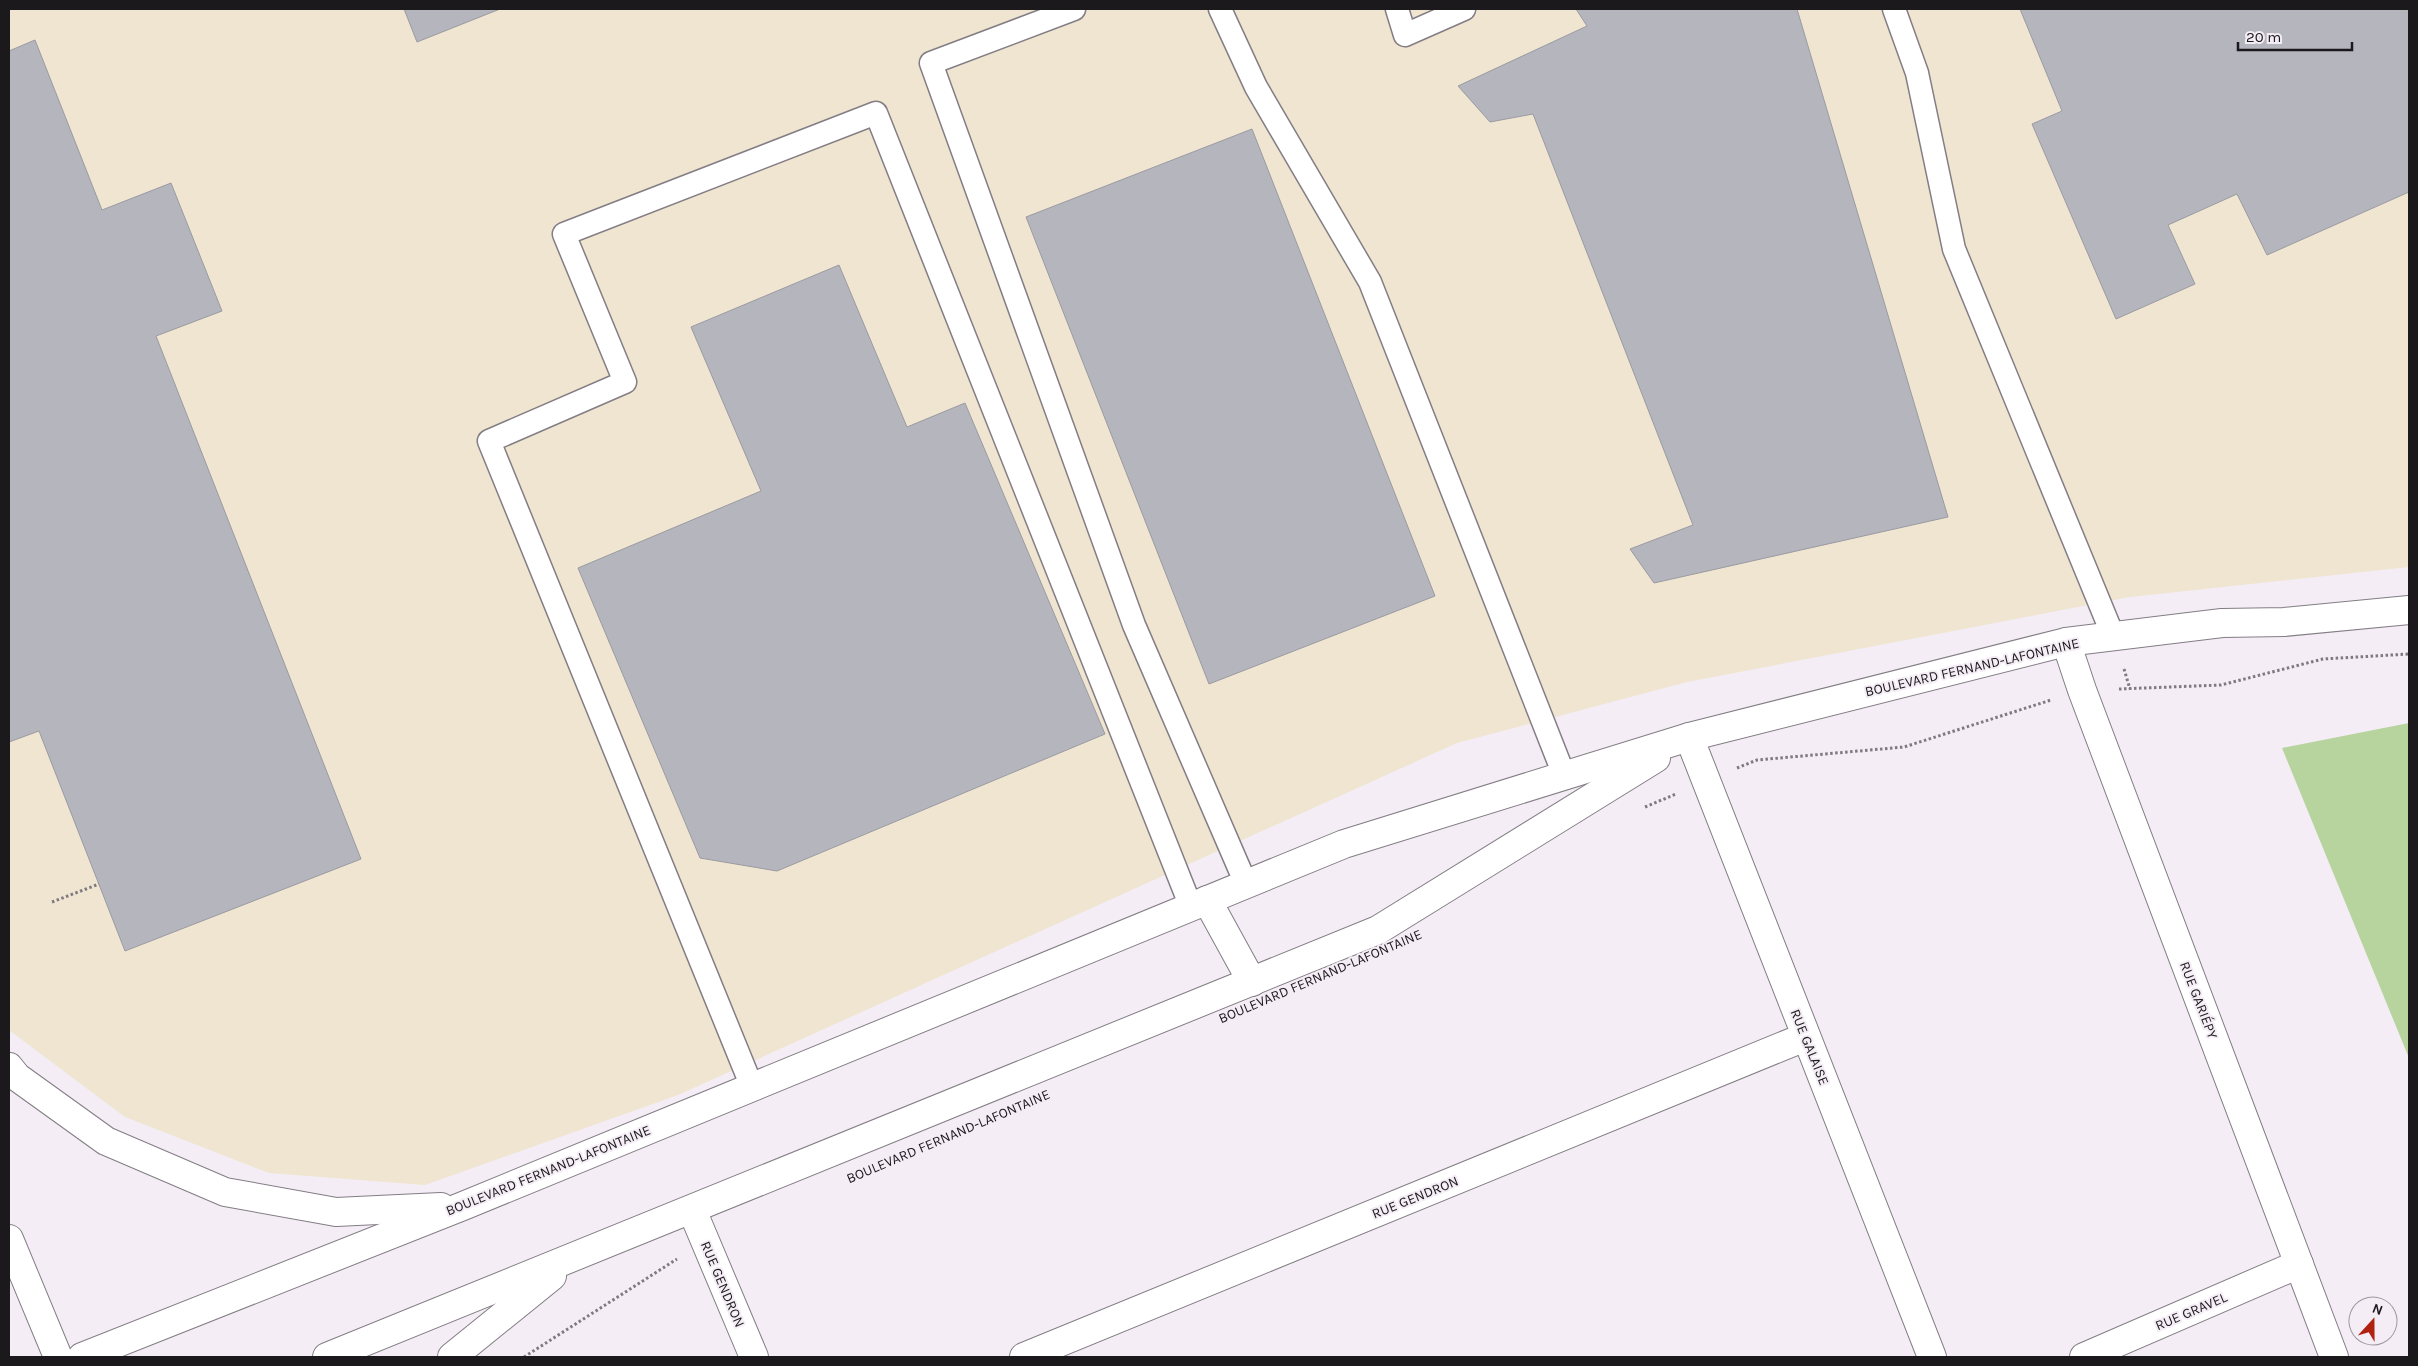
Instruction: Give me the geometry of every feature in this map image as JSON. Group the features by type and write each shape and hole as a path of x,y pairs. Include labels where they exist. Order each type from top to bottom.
{"street":[{"name":"BOULEVARD FERNAND-LAFONTAINE","path":"82,1357 463,1206 1344,844 1689,737 2066,642 2114,638 2222,622 2284,622 2409,610"},
{"name":"RUE GARIÉPY","path":"2066,642 2082,690 2334,1357"},
{"name":"BOULEVARD FERNAND-LAFONTAINE","path":"327,1357 573,1259 1378,930 1689,737"},
{"name":"RUE GALAISE","path":"1689,737 1705,782 1932,1357"},
{"name":"BOULEVARD FERNAND-LAFONTAINE","path":"1199,903 1252,982"},
{"name":"RUE GENDRON","path":"1024,1357 1805,1037"},
{"path":"9,1067 17,1077 106,1141 225,1192 336,1212 463,1206"},
{"name":"RUE GENDRON","path":"692,1210 754,1357"},
{"path":"9,1239 58,1357"},
{"path":"452,1357 573,1259"},
{"name":"RUE GRAVEL","path":"2084,1357 2299,1264"}],"lane":[{"path":"1074,9 931,63 1134,625 1246,884"},
{"path":"1220,9 1256,87 1370,282 1564,775"},
{"path":"1397,9 1405,35 1464,9"},
{"path":"1894,9 1917,73 1954,249 2114,638"},
{"path":"752,1087 490,440 625,382 564,234 876,113 1199,903"}],"path":[{"path":"1643,808 1757,760 1904,747 2082,690 2221,685 2323,659 2409,654"},
{"path":"52,902 99,884"},
{"path":"524,1357 705,1240"}],"shaded area":[{"path":"9,9 2409,9 2409,567 2130,597 1687,682 1457,743 678,1095 425,1185 269,1173 125,1117 9,1030"}],"green space":[{"path":"2409,723 2409,1058 2282,748"}],"building":[{"path":"404,9 500,9 417,42"},
{"path":"1576,9 1797,9 1948,517 1654,583 1630,549 1693,525 1533,114 1490,122 1458,86 1587,26"},
{"path":"2020,9 2409,9 2409,192 2267,255 2237,194 2168,225 2195,284 2116,319 2032,124 2062,111"},
{"path":"35,40 102,210 171,183 222,311 156,336 361,859 125,951 39,731 9,742 9,51"},
{"path":"1252,129 1435,596 1209,684 1026,217"},
{"path":"839,265 907,427 965,403 1105,734 777,871 700,858 578,568 761,491 691,327"}]}
